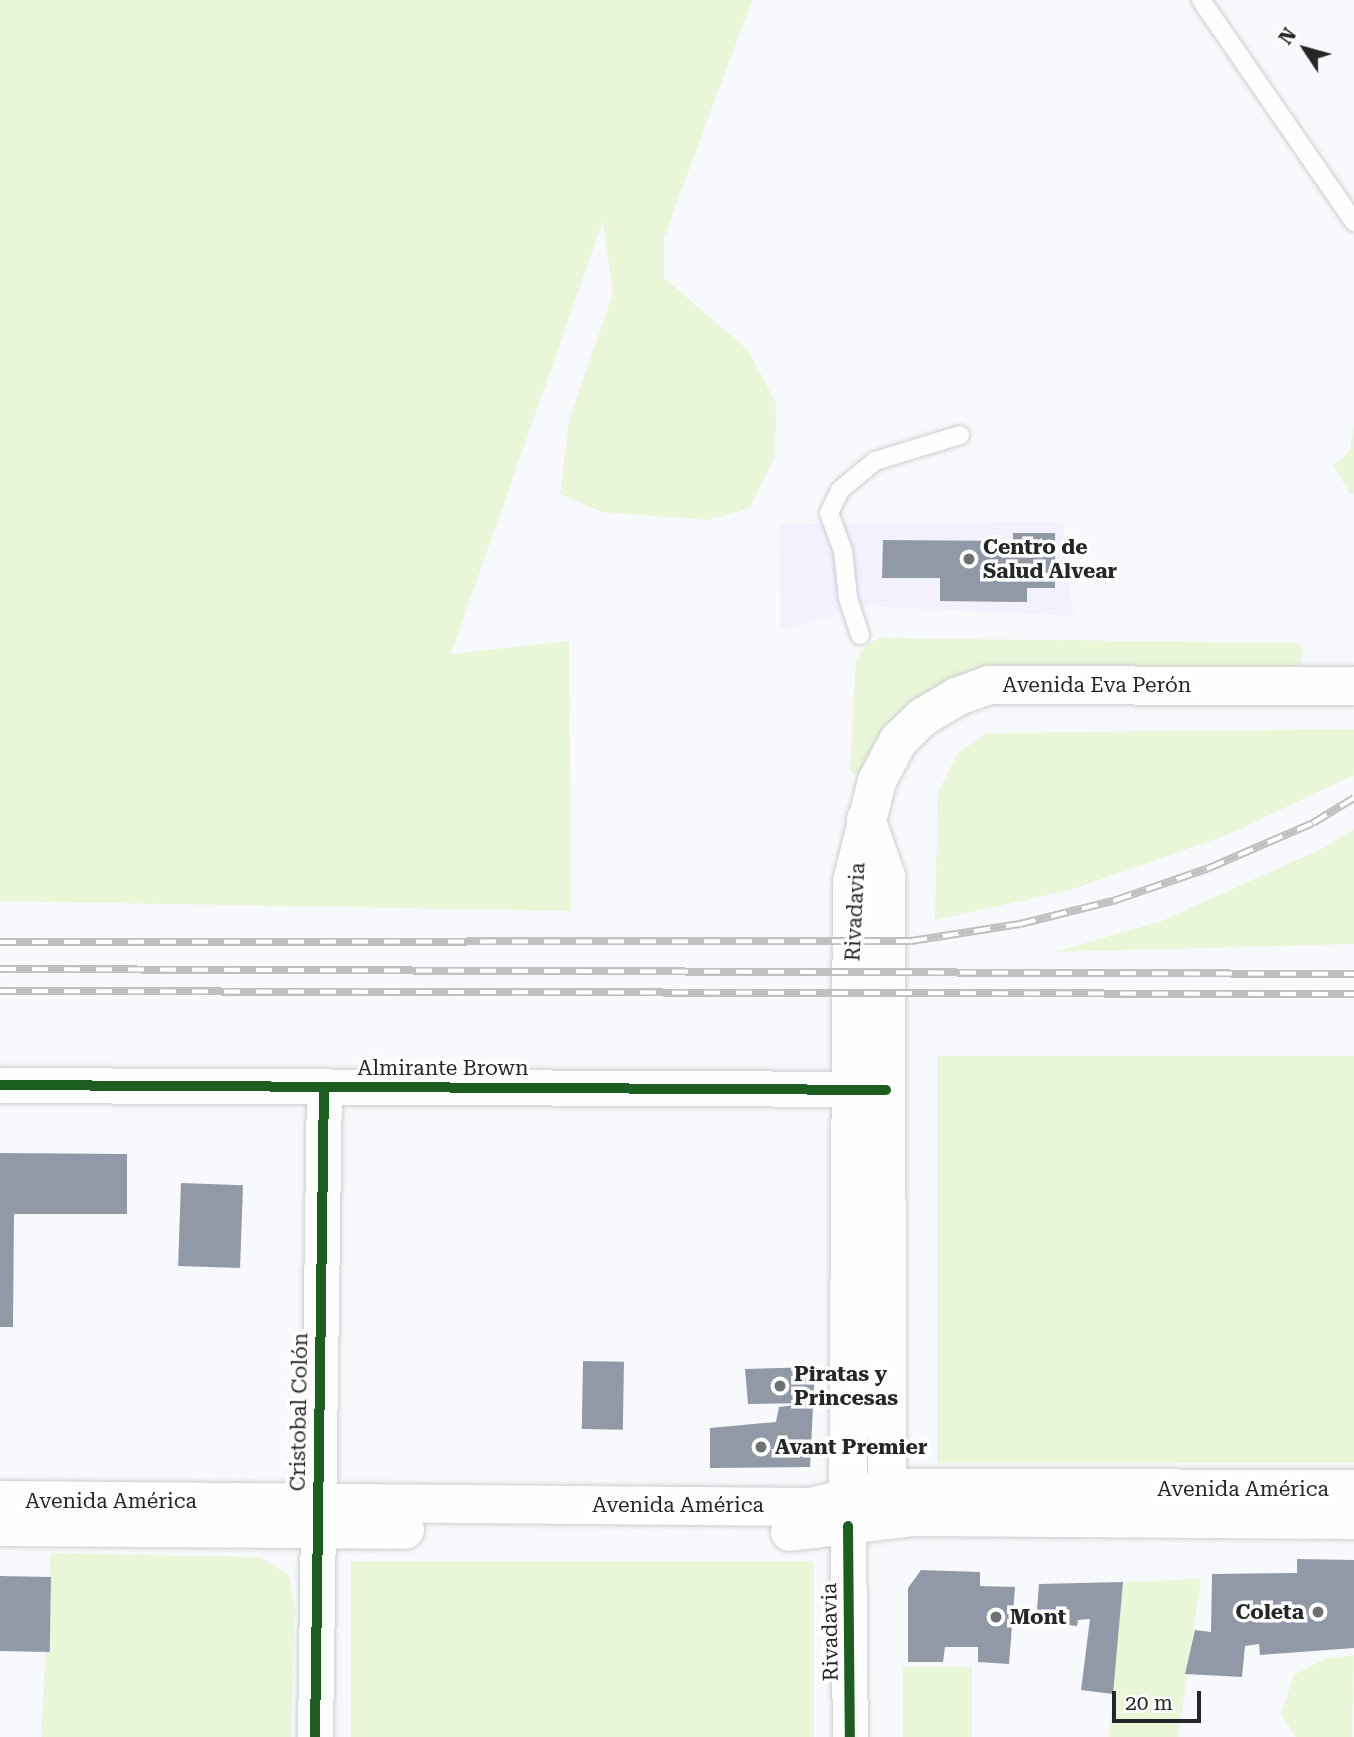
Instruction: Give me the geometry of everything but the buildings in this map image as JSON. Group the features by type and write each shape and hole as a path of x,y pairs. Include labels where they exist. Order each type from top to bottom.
{"main road":[{"name":"Avenida Eva Perón","path":"866,817 877,781 898,741 923,717 956,696 989,685 1354,686"},
{"name":"Rivadavia","path":"866,817 852,882 869,1089 887,1488"},
{"name":"Rivadavia","path":"848,1512 869,1089"},
{"name":"Avenida América","path":"848,1512 887,1488 1354,1489"},
{"name":"Avenida América","path":"0,1500 317,1516"},
{"name":"Avenida América","path":"0,1527 317,1516 811,1507 914,1517 1354,1520"}],"street":[{"name":"Almirante Brown","path":"0,1085 869,1089"},
{"name":"Cristobal Colón","path":"315,1737 324,1087"},
{"name":"Rivadavia","path":"848,1512 850,1737"}],"lane":[{"path":"1201,0 1354,222"},
{"path":"860,635 848,597 843,551 828,513 840,491 875,461 960,435"}],"shaded area":[{"path":"1063,522 1073,616 867,606 781,630 780,524"}],"green space":[{"path":"0,0 752,0 664,237 664,278 747,349 776,402 775,456 750,508 709,520 602,512 560,494 569,419 613,294 603,221 451,654 569,641 571,911 0,901"},
{"path":"1354,423 1354,494 1350,495 1334,465 1350,451"},
{"path":"880,638 1297,643 1304,651 1300,664 1292,669 994,672 861,778 850,770 856,660 866,645"},
{"path":"1354,729 1354,775 1227,835 1070,890 935,920 938,792 958,753 987,733"},
{"path":"1354,829 1354,944 1054,952 1162,921 1325,847"},
{"path":"937,1056 1354,1056 1354,1463 937,1463"},
{"path":"51,1553 260,1557 288,1574 295,1605 291,1737 41,1737"},
{"path":"351,1561 814,1561 814,1737 351,1737"},
{"path":"1201,1579 1178,1737 1109,1737 1123,1582"},
{"path":"1354,1655 1352,1737 1296,1737 1281,1714 1294,1675 1324,1659"},
{"path":"903,1667 972,1667 972,1737 903,1737"}],"railway":[{"path":"0,942 911,941 1020,924 1116,900 1209,868 1313,823 1354,798"},
{"path":"0,969 1354,974"},
{"path":"0,991 1354,994"}],"cycle path":[{"path":"0,1085 886,1090"},
{"path":"315,1737 324,1087"},
{"path":"848,1526 850,1737"}],"place":[{"name":"Centro de Salud Alvear","path":"969,559"},
{"name":"Piratas y Princesas","path":"780,1386"},
{"name":"Avant Premier","path":"761,1447"},
{"name":"Coleta","path":"1318,1612"},
{"name":"Mont","path":"996,1617"}]}
